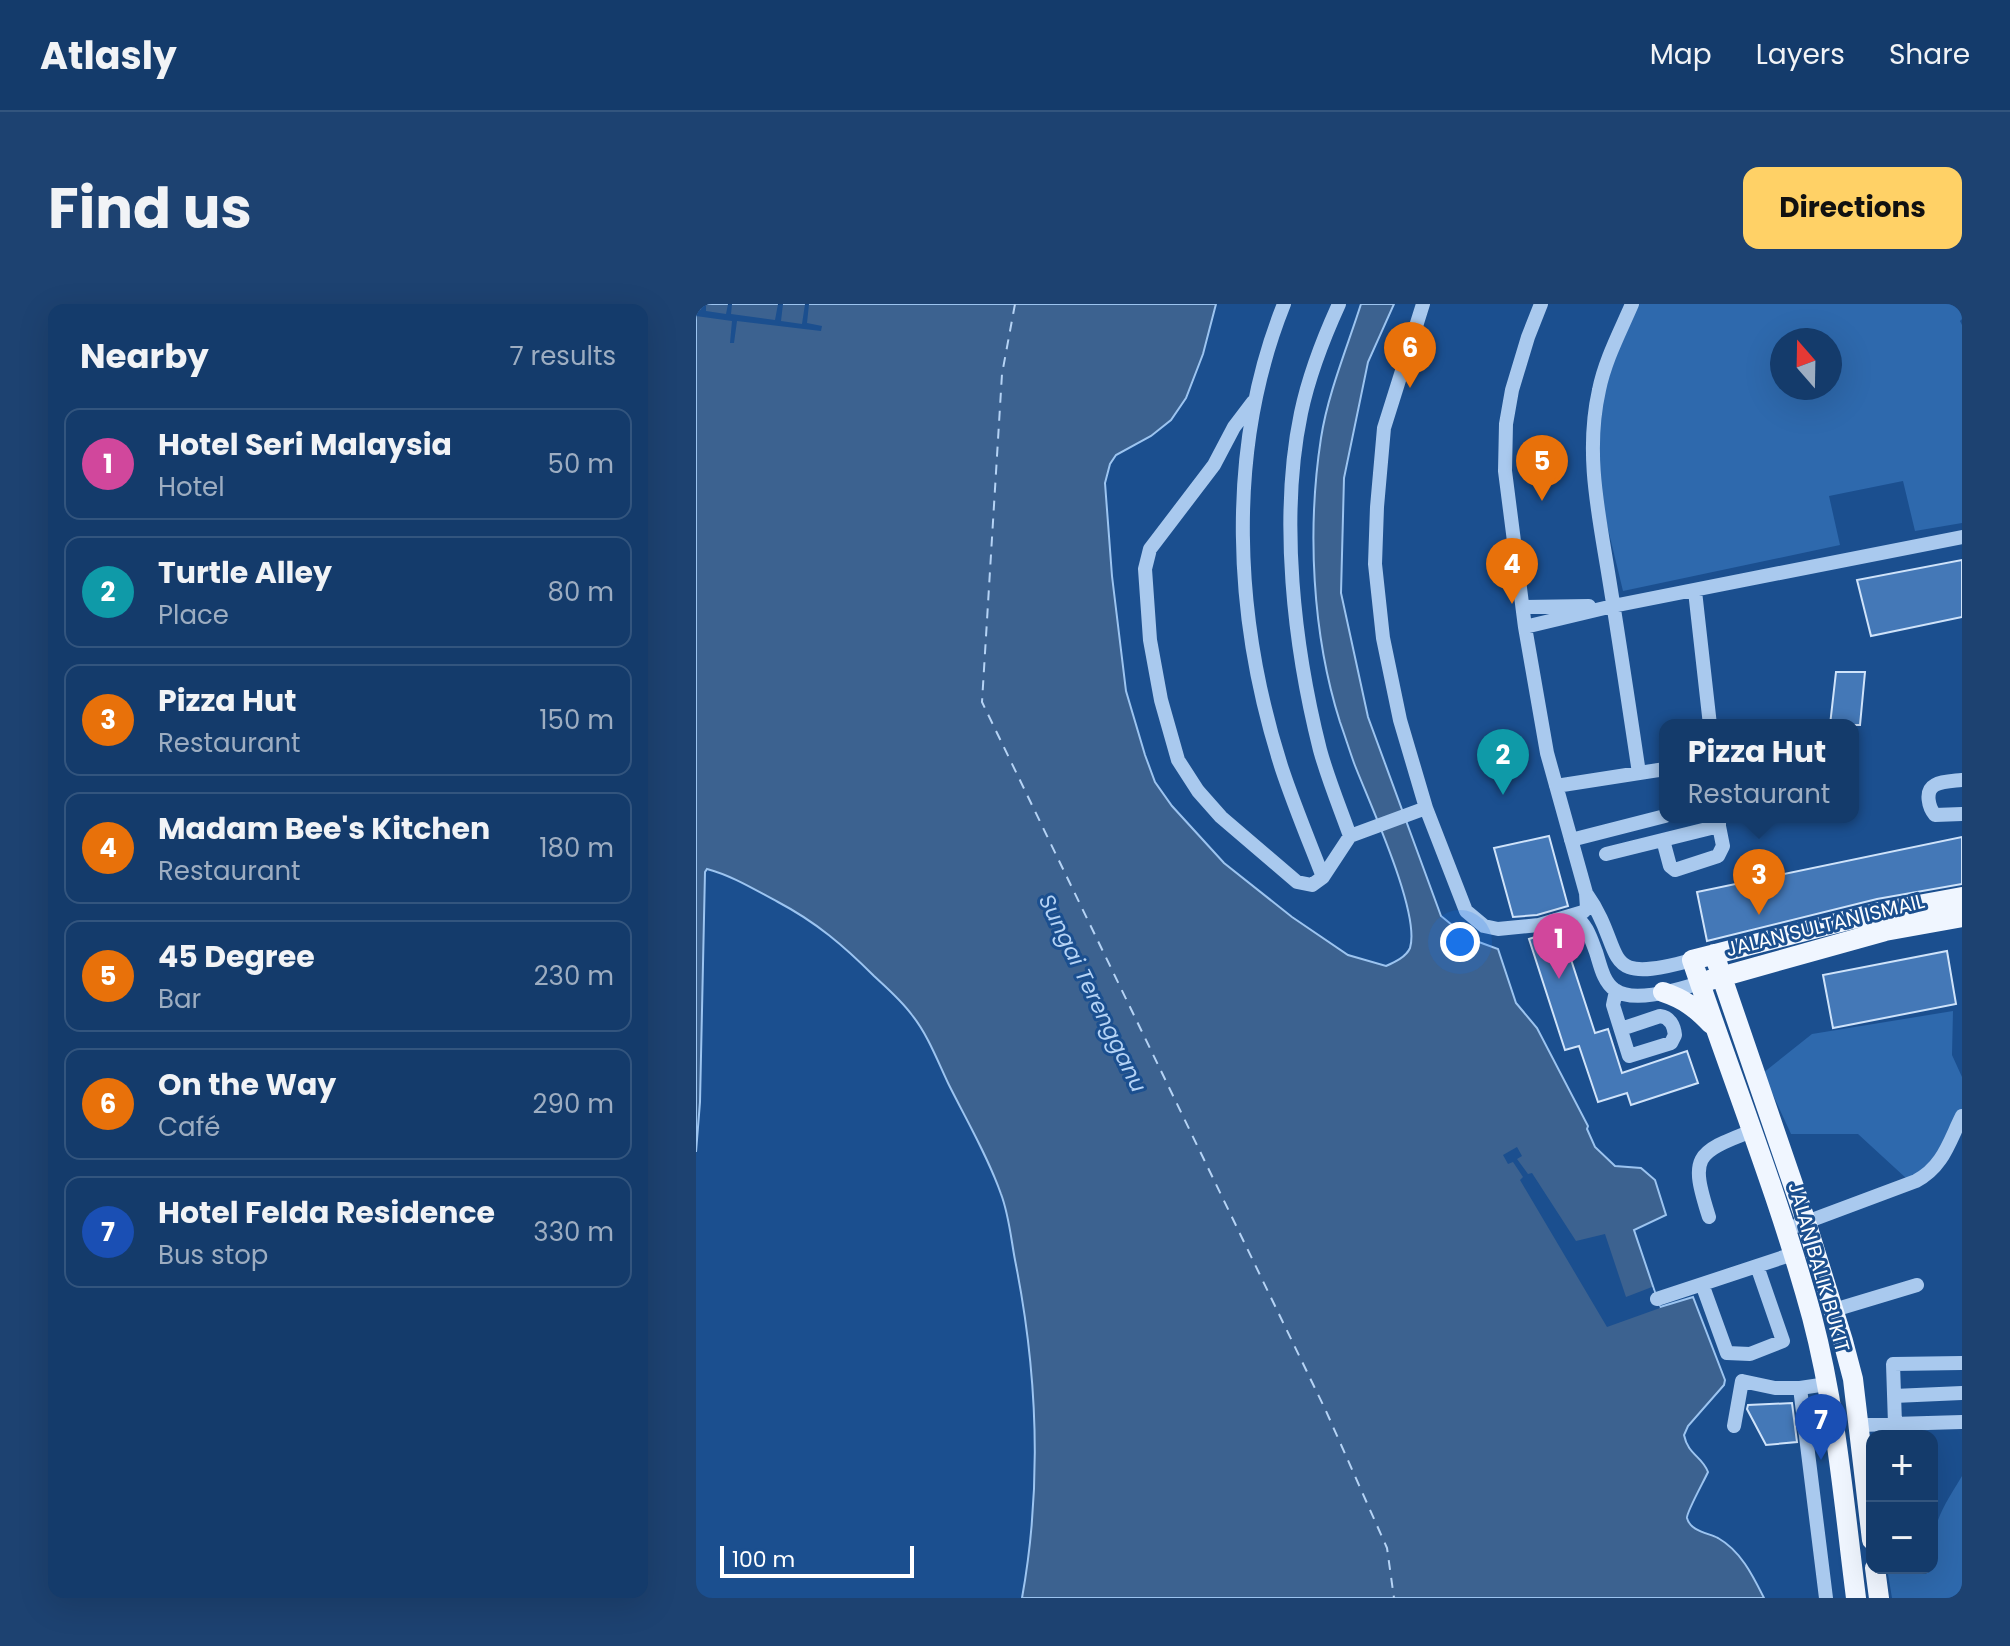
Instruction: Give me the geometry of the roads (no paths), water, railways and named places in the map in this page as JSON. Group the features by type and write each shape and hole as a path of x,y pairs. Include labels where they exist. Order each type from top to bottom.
{"main road":[{"name":"JALAN SULTAN ISMAIL","path":"1692,960 1880,912 1962,897"},
{"name":"JALAN SULTAN ISMAIL","path":"1700,983 1885,931 1962,917"},
{"name":"JALAN BALIK BUKIT","path":"1714,954 1834,1310 1853,1379 1868,1502"},
{"name":"JALAN BALIK BUKIT","path":"1692,960 1812,1316 1832,1413 1856,1598"},
{"path":"1735,1016 1741,993 1753,972 1763,965"},
{"path":"1663,992 1691,1004 1716,1030"},
{"path":"1876,1574 1879,1598"}],"street":[{"path":"1284,304 1270,337 1254,400 1245,468 1243,549 1250,623 1263,700 1278,756 1323,877"},
{"path":"1339,304 1320,346 1301,412 1292,470 1291,545 1307,691 1321,754 1350,836"},
{"path":"1423,304 1384,428 1375,564 1383,638 1400,720 1426,808 1466,911 1484,926 1498,929 1539,925 1583,912 1587,908 1586,893 1547,753 1525,627 1505,471 1506,424 1512,390 1541,304"},
{"path":"1632,304 1604,369 1598,392 1592,433 1592,466 1639,773"},
{"path":"1254,400 1234,427 1214,465 1150,549 1145,569 1150,640 1161,700 1178,760 1198,791 1221,817 1297,882 1312,885 1323,877 1350,836 1426,808"},
{"path":"1525,627 1613,606 1962,537"},
{"path":"1695,591 1709,719"},
{"path":"1523,607 1613,606"},
{"path":"1556,786 1659,770"},
{"path":"1962,780 1935,785 1929,796 1935,815 1962,814"},
{"path":"1571,840 1659,818"},
{"path":"1663,840 1670,866 1675,870 1718,856 1723,846 1719,823"},
{"path":"1606,854 1663,840 1699,824"},
{"path":"1586,893 1599,911 1613,952 1628,969 1646,970 1692,960"},
{"path":"1574,915 1588,929 1603,974 1616,991 1628,996 1645,995 1700,983"},
{"path":"1616,991 1613,1005 1621,1029"},
{"path":"1785,1230 1929,1174 1939,1162 1962,1116"},
{"path":"1709,1217 1698,1183 1697,1172 1701,1162 1708,1151 1718,1144 1752,1131"},
{"path":"1657,1299 1793,1254"},
{"path":"1702,1284 1727,1353 1750,1354 1783,1341 1757,1266"},
{"path":"1834,1310 1917,1285"},
{"path":"1895,1424 1893,1364 1962,1363"},
{"path":"1734,1426 1742,1381 1775,1388 1827,1384"},
{"path":"1800,1388 1826,1598"},
{"path":"1894,1396 1962,1393"},
{"path":"1803,1417 1832,1413"},
{"path":"1859,1425 1962,1422"}],"water":[{"name":"Sungai Terengganu","path":"696,304 1216,304 1203,354 1186,398 1171,420 1151,436 1116,455 1105,483 1126,691 1155,782 1172,806 1224,863 1292,917 1348,955 1386,966 1403,957 1410,948 1408,910 1391,856 1352,758 1331,688 1318,617 1313,545 1321,438 1338,371 1361,304 1394,304 1368,362 1344,478 1341,593 1368,717 1441,916 1468,938 1498,949 1516,1003 1537,1028 1588,1126 1595,1147 1615,1166 1641,1168 1655,1180 1666,1215 1634,1230 1660,1307 1693,1297 1725,1380 1684,1435 1708,1472 1687,1518 1695,1529 1718,1538 1733,1550 1746,1565 1764,1598 1022,1598 1032,1514 1032,1386 1008,1219 990,1166 928,1040 899,999 817,926 744,884 707,869 696,1152"}],"place":[{"name":"On the Way","path":"1410,388"},
{"name":"45 Degree","path":"1542,501"},
{"name":"Madam Bee's Kitchen","path":"1512,604"},
{"name":"Turtle Alley","path":"1503,795"},
{"name":"Pizza Hut","path":"1759,915"},
{"name":"Hotel Seri Malaysia","path":"1559,979"},
{"name":"Hotel Felda Residence","path":"1821,1460"}]}
